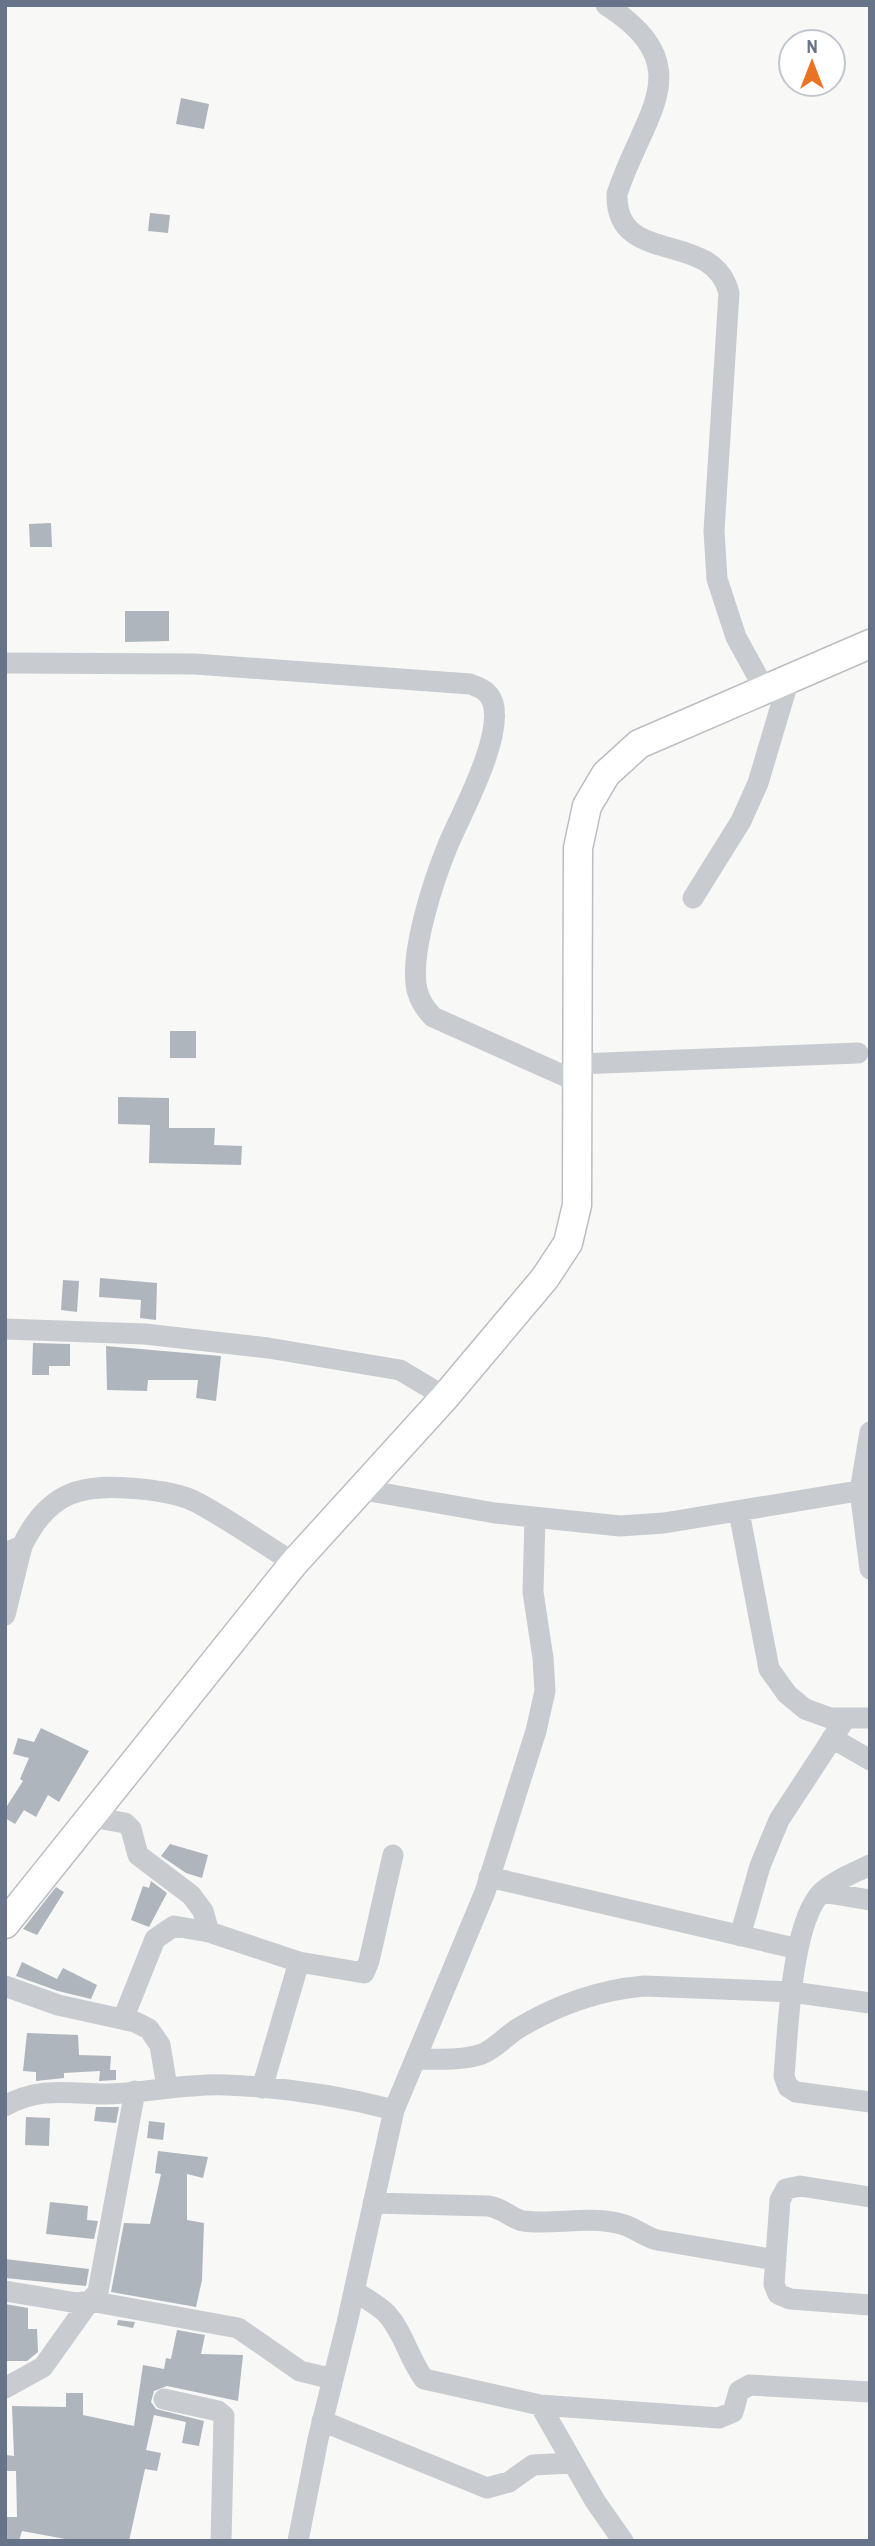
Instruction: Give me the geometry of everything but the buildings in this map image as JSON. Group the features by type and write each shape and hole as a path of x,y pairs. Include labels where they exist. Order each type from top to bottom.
{"street":[{"path":"606,5 626,19 648,42 660,64 660,85 617,194 621,223 630,233 693,253 719,270 729,293 714,531 717,579 736,637 777,685"},
{"path":"5,1924 294,1563 358,1489 445,1397 545,1278 568,1244 577,1206 578,848 587,806 606,774 639,744 870,644"},
{"path":"5,663 195,664 470,684 484,689 492,701 495,717 486,753 447,847 431,896 417,958 417,989 423,1007 433,1017 578,1073 858,1054"},
{"path":"693,898 741,821 758,783 777,685"},
{"path":"5,1329 145,1334 268,1348 400,1370 445,1397"},
{"path":"870,1432 865,1490 870,1569"},
{"path":"5,1615 14,1549 33,1523 62,1497 91,1486 158,1491 196,1502 294,1563"},
{"path":"358,1489 534,1518 620,1526 664,1523 865,1490"},
{"path":"738,1511 769,1669 787,1694 806,1709 830,1718 870,1718"},
{"path":"298,2541 322,2421 394,2110 489,1877 536,1731 545,1691 544,1658 533,1592 534,1518"},
{"path":"740,1936 760,1867 779,1820 845,1719"},
{"path":"832,1738 870,1760"},
{"path":"91,1816 125,1822 131,1829 138,1855 191,1895 203,1911 209,1932"},
{"path":"123,2020 155,1939 174,1926 209,1932 299,1962 357,1973 367,1969 393,1855"},
{"path":"870,1866 822,1892 811,1906 798,1950 784,2076 788,2087 796,2092 870,2102"},
{"path":"489,1877 798,1950"},
{"path":"822,1892 870,1900"},
{"path":"262,2088 299,1962"},
{"path":"5,1986 71,2009 123,2020 149,2029 160,2045 167,2087"},
{"path":"417,2059 463,2059 484,2053 539,2017 595,1994 620,1988 644,1986 792,1992 870,2003"},
{"path":"5,2106 23,2096 45,2092 135,2091 225,2085 262,2088 394,2110"},
{"path":"5,2388 43,2367 98,2292 135,2091"},
{"path":"870,2197 800,2186 786,2189 780,2200 774,2284 778,2294 790,2299 870,2305"},
{"path":"373,2203 488,2206 505,2209 523,2221 602,2220 621,2223 640,2236 657,2240 776,2260"},
{"path":"5,2291 77,2303 90,2301 238,2329 300,2371 333,2379"},
{"path":"354,2291 385,2312 397,2327 412,2364 424,2379 540,2404 719,2418 733,2412 740,2391 750,2385 870,2392"},
{"path":"164,2399 218,2411 224,2416 221,2541"},
{"path":"540,2404 573,2463 623,2541"},
{"path":"322,2421 487,2488 509,2482 533,2465 573,2463"}]}
